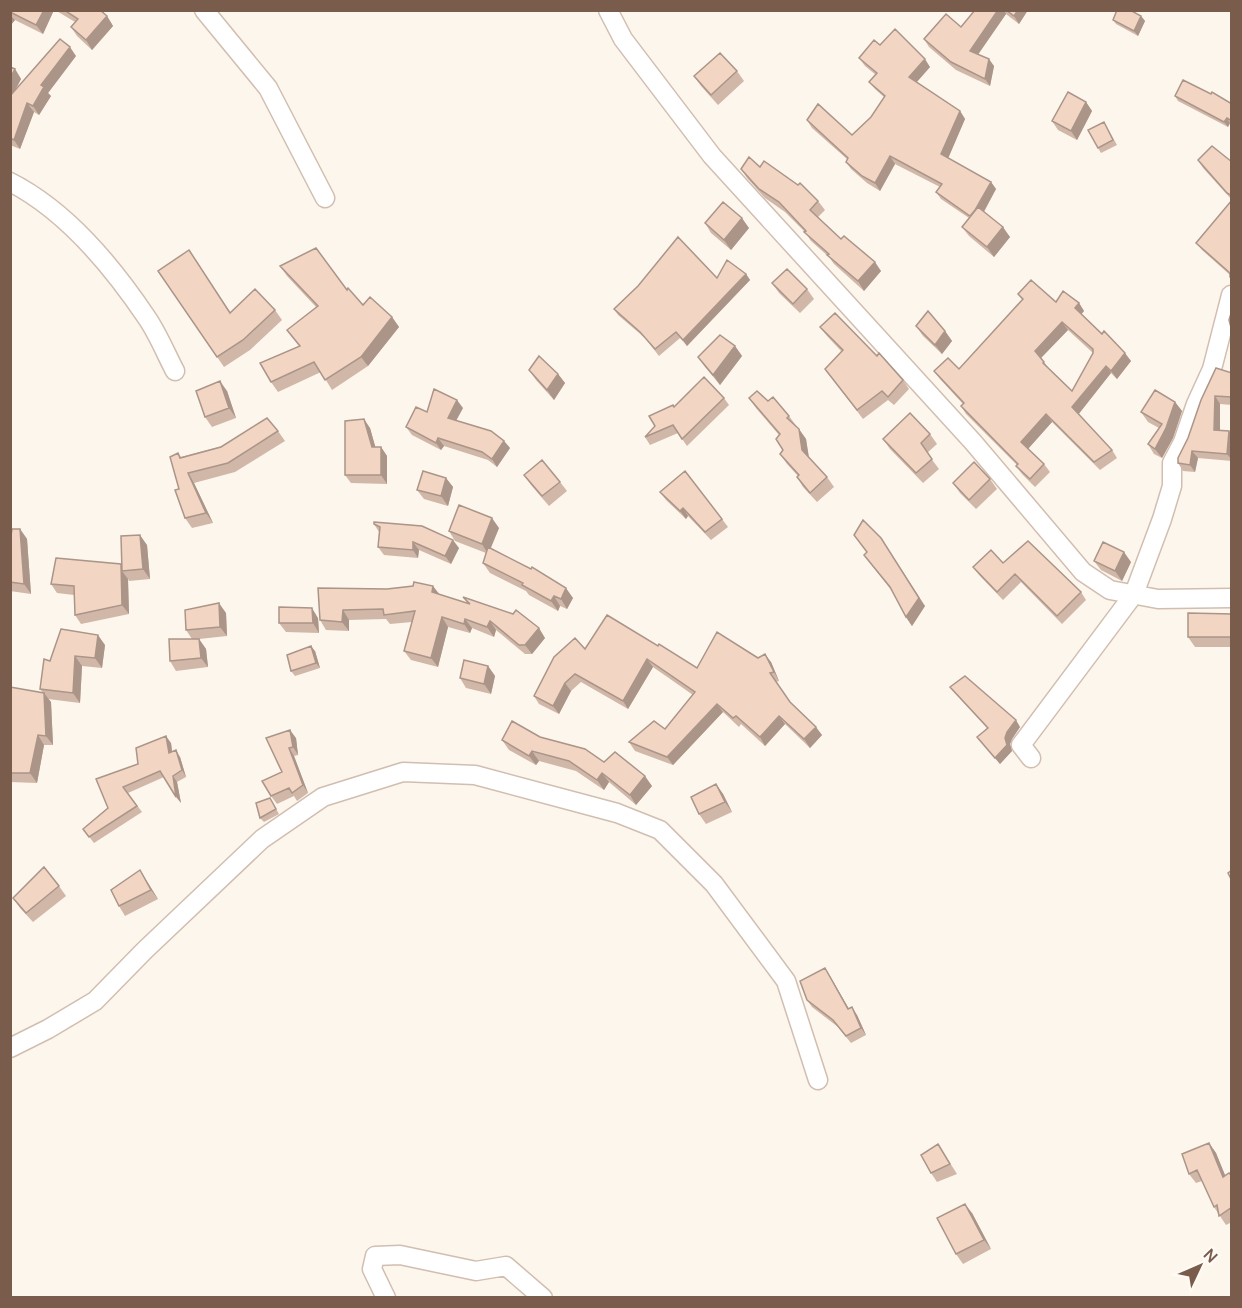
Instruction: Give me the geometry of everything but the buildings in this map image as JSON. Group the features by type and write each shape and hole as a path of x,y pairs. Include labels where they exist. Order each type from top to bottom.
{"street":[{"path":"204,10 268,88 325,198"},
{"path":"608,10 623,39 712,156 973,442 1083,572 1110,590 1158,599 1232,598"},
{"path":"10,182 63,219 105,262 148,320 175,371"},
{"path":"1031,758 1021,745 1134,594 1172,486 1172,463 1183,442 1196,404 1212,369 1231,294"},
{"path":"10,1048 48,1029 94,1001 262,839 323,797 403,772 475,775 617,813 660,830 714,884 786,981 818,1080"},
{"path":"386,1298 372,1269 375,1256 400,1255 476,1271 506,1266 543,1298"}]}
